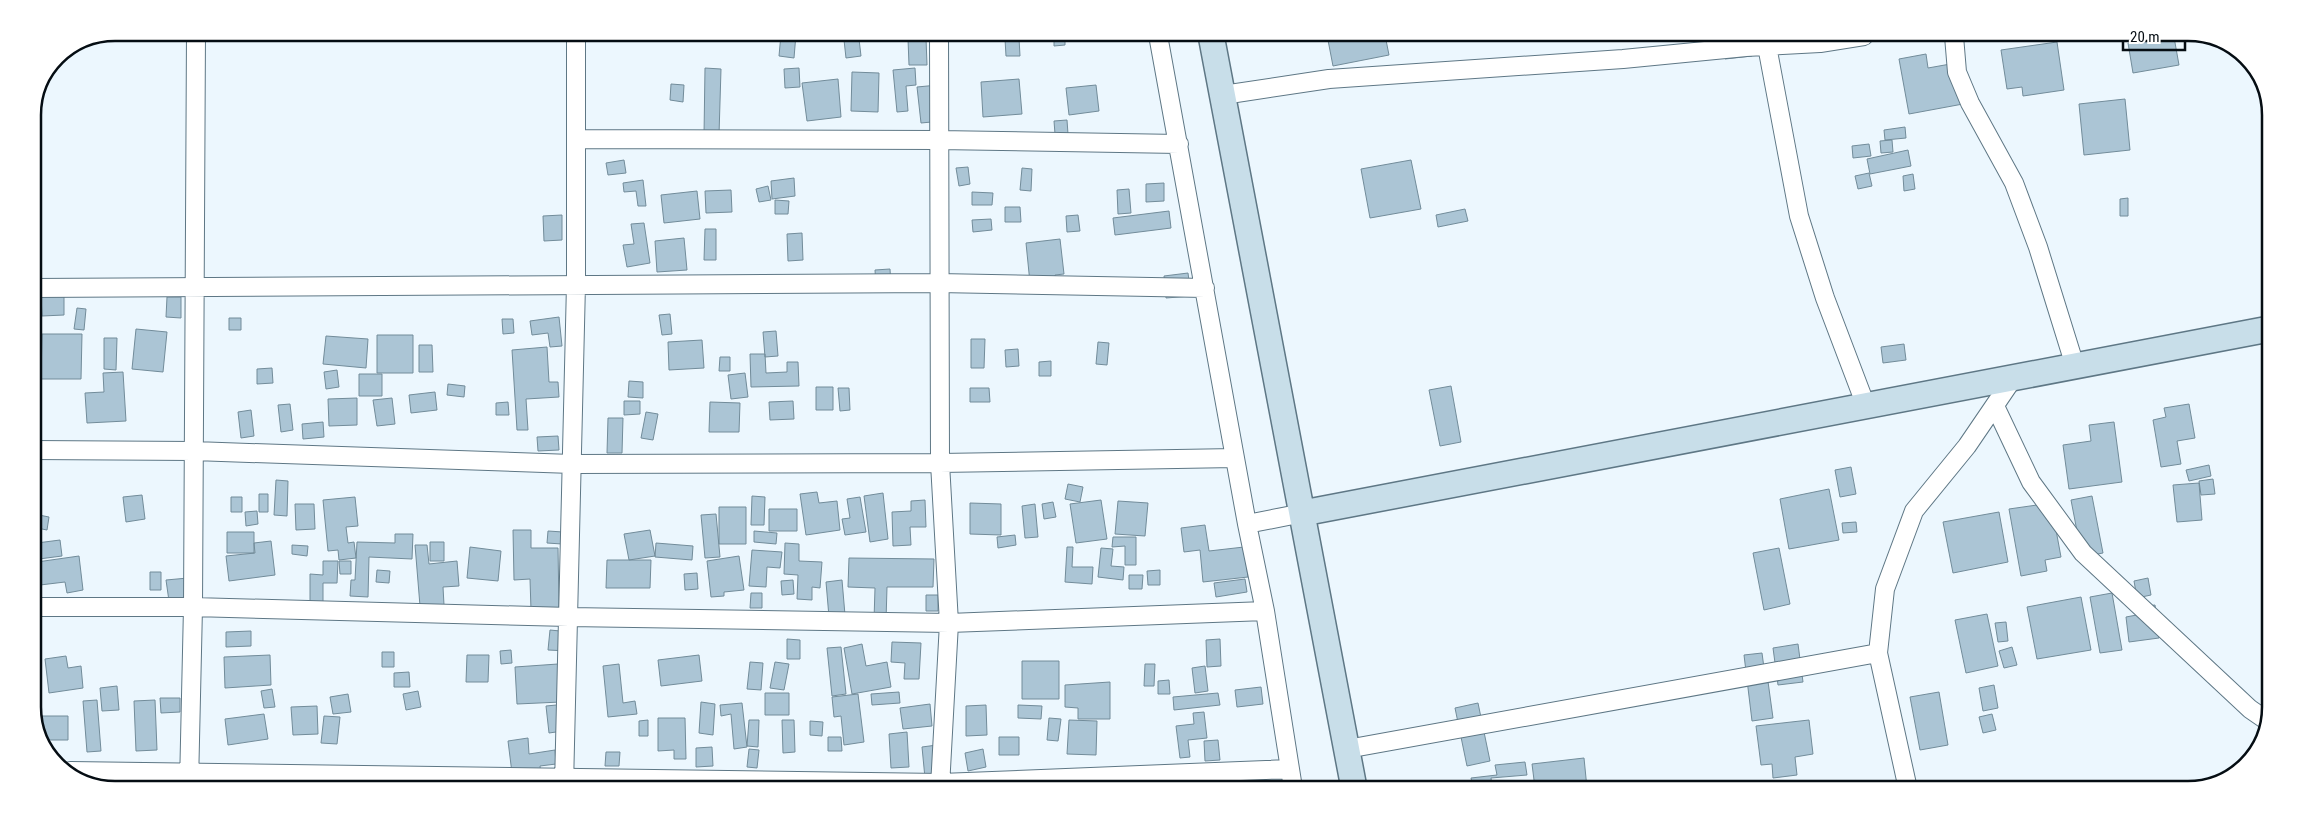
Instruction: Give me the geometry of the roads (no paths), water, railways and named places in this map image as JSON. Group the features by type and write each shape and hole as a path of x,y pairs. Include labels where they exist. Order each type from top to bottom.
{"street":[{"path":"189,780 193,607 196,41"},
{"path":"564,781 576,284 576,41"},
{"path":"939,41 938,283 940,463 949,623 941,781"},
{"path":"1159,41 1247,524 1265,611 1292,781"},
{"path":"1212,41 1353,781"},
{"path":"1223,96 1329,79 1623,59 1833,41"},
{"path":"1954,41 1957,72 1970,103 2014,183 2038,247 2075,366"},
{"path":"1766,46 1799,216 1825,298 1866,406"},
{"path":"576,139 939,140 1179,144"},
{"path":"41,288 938,283 1205,288"},
{"path":"1247,524 2262,330"},
{"path":"1906,781 1878,653 1885,589 1914,511 1967,446 2014,377"},
{"path":"1995,406 2031,482 2083,553 2250,709 2261,716"},
{"path":"41,450 194,451 572,464 940,463 1235,458"},
{"path":"41,606 193,607 569,617 949,623 1265,611"},
{"path":"1347,749 1878,653"},
{"path":"1037,781 1289,769"},
{"path":"82,773 189,780 376,781"}]}
